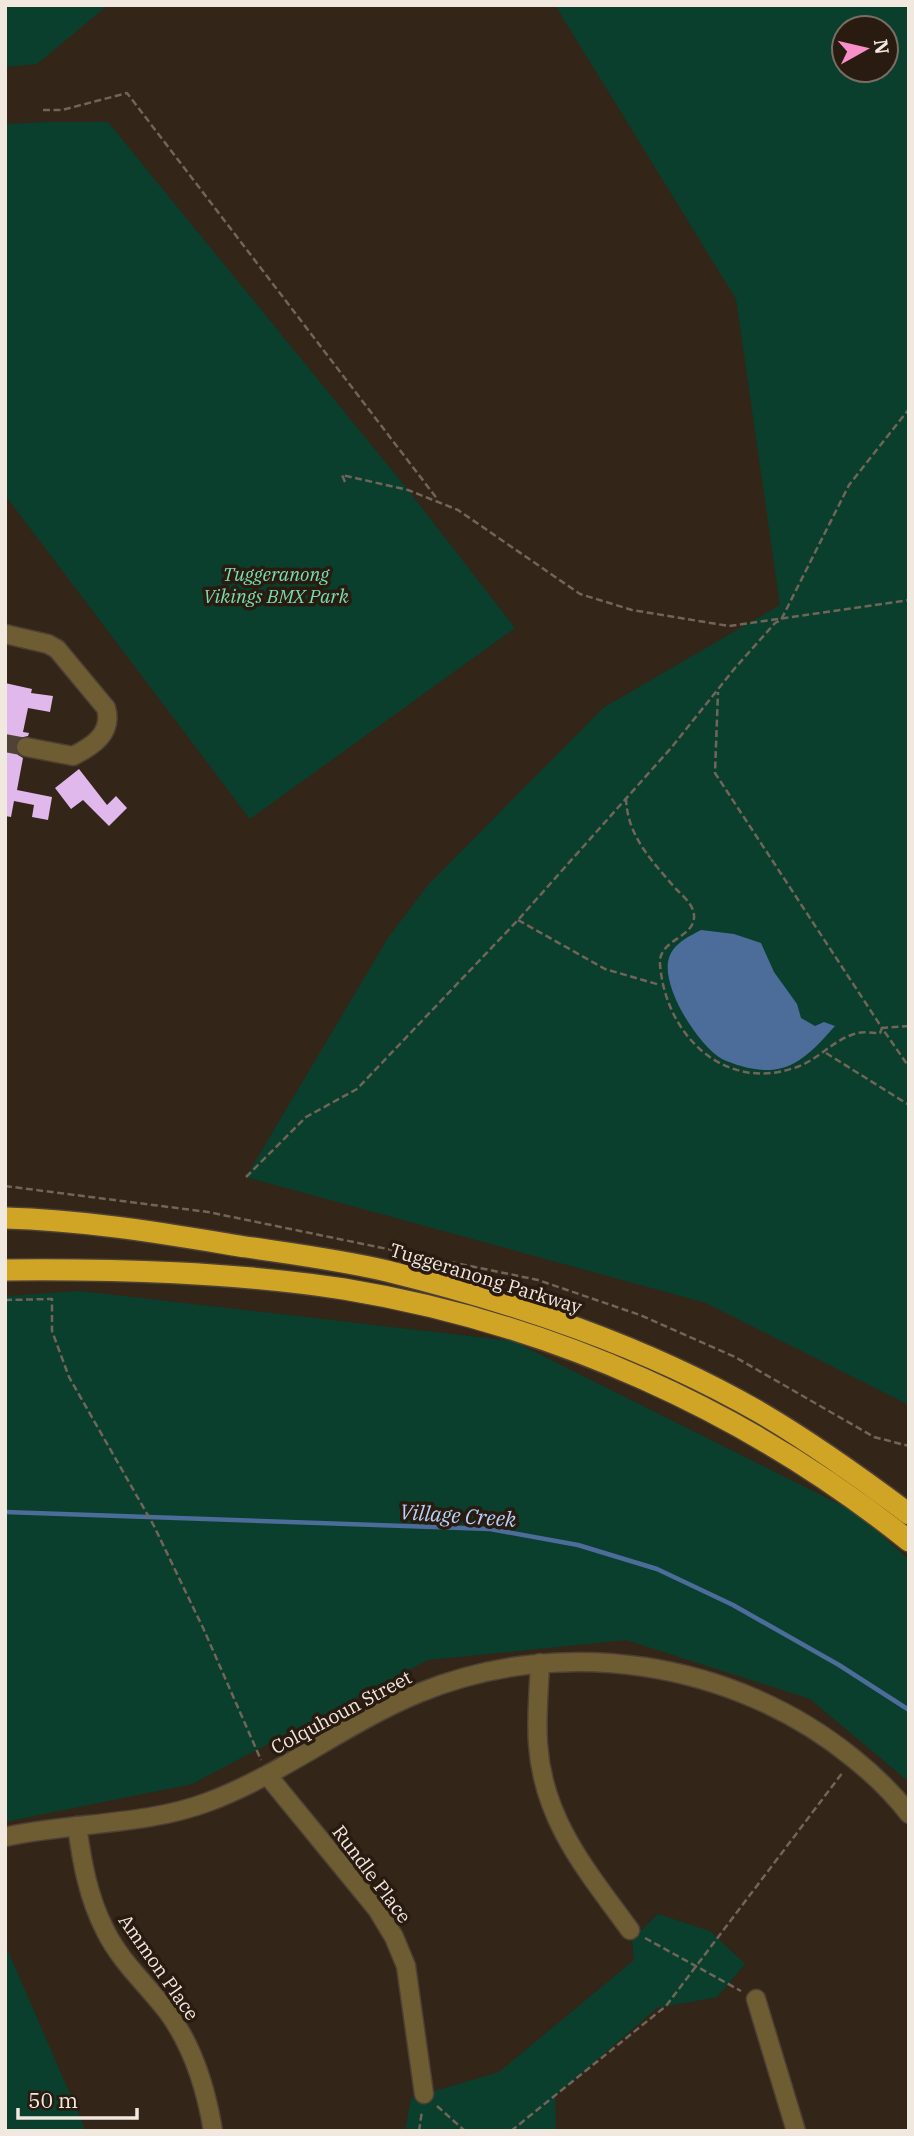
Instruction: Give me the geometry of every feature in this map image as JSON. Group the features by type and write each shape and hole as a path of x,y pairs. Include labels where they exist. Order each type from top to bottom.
{"highway":[{"name":"Tuggeranong Parkway","path":"5,1217 104,1225 322,1258 386,1271 513,1306 595,1335 716,1389 761,1413 847,1468 909,1514"},
{"path":"5,1270 134,1272 285,1282 401,1300 509,1329 622,1369 693,1402 743,1429 840,1490 909,1541"}],"street":[{"path":"5,634 48,644 57,649 106,708 108,717 101,738 73,756 26,747"},
{"path":"540,1663 538,1745 543,1780 554,1814 570,1847 630,1930"},
{"name":"Colquhoun Street","path":"5,1837 160,1815 206,1803 268,1776 373,1714 418,1693 490,1671 540,1663 619,1663 670,1671 720,1684 766,1702 810,1725 853,1758 868,1770 909,1814"},
{"name":"Rundle Place","path":"268,1776 377,1909 394,1937 406,1966 424,2094"},
{"name":"Ammon Place","path":"77,1826 90,1896 106,1932 128,1965 168,2012 189,2047 208,2103 212,2131"},
{"path":"756,1999 796,2131"}],"path":[{"path":"43,110 62,110 127,93 440,503"},
{"path":"246,1177 306,1116 357,1089 518,920 626,798 735,668 775,623 781,620 849,485 909,409"},
{"path":"345,482 342,475 408,490 458,510 580,594 632,610 729,626 909,600"},
{"path":"718,691 715,774 909,1067"},
{"path":"626,798 632,832 649,858 692,906 695,917 690,930 669,944 660,959 662,986 674,1016 698,1048 742,1072 765,1075 797,1067 856,1032 880,1033 882,1028"},
{"path":"518,920 605,970 662,986"},
{"path":"882,1028 909,1026"},
{"path":"825,1052 909,1105"},
{"path":"5,1300 52,1299 52,1331 69,1377 154,1526 204,1630 268,1776"},
{"path":"511,2131 666,2006 853,1758"},
{"path":"630,1930 756,1999"},
{"path":"419,2131 424,2094"},
{"path":"424,2094 465,2131"}],"green space":[{"path":"5,5 108,5 37,64 5,67"},
{"path":"555,5 909,5 909,1405 706,1303 246,1177 388,938 428,885 603,708 780,605 736,299"},
{"name":"Tuggeranong Vikings BMX Park","path":"108,122 408,490 515,628 250,819 5,495 5,124"},
{"path":"80,1291 513,1341 857,1513 909,1560 909,1782 810,1699 626,1640 428,1660 192,1784 5,1822 5,1296"},
{"path":"658,1914 710,1931 745,1964 717,1997 657,2008 555,2096 556,2131 405,2131 411,2098 499,2072 634,1960 632,1939"},
{"path":"5,1944 86,2131 5,2131"}],"water":[{"path":"701,930 734,934 761,943 774,972 797,1004 801,1018 815,1026 824,1022 835,1026 807,1055 780,1069 752,1069 722,1059 712,1052 683,1014 675,999 668,970 669,958 674,948"}],"building":[{"path":"5,683 32,689 31,693 53,696 50,712 28,708 23,732 29,733 28,736 18,739 15,746 18,755 23,758 17,790 52,797 48,820 32,817 34,805 14,801 11,817 5,816"},
{"path":"79,769 107,805 116,796 127,808 109,826 83,800 71,809 55,788"}],"waterway":[{"name":"Village Creek","path":"5,1512 490,1529 578,1545 657,1569 733,1605 839,1665 909,1710"}],"tunnel":[{"path":"5,743 26,747"}]}
